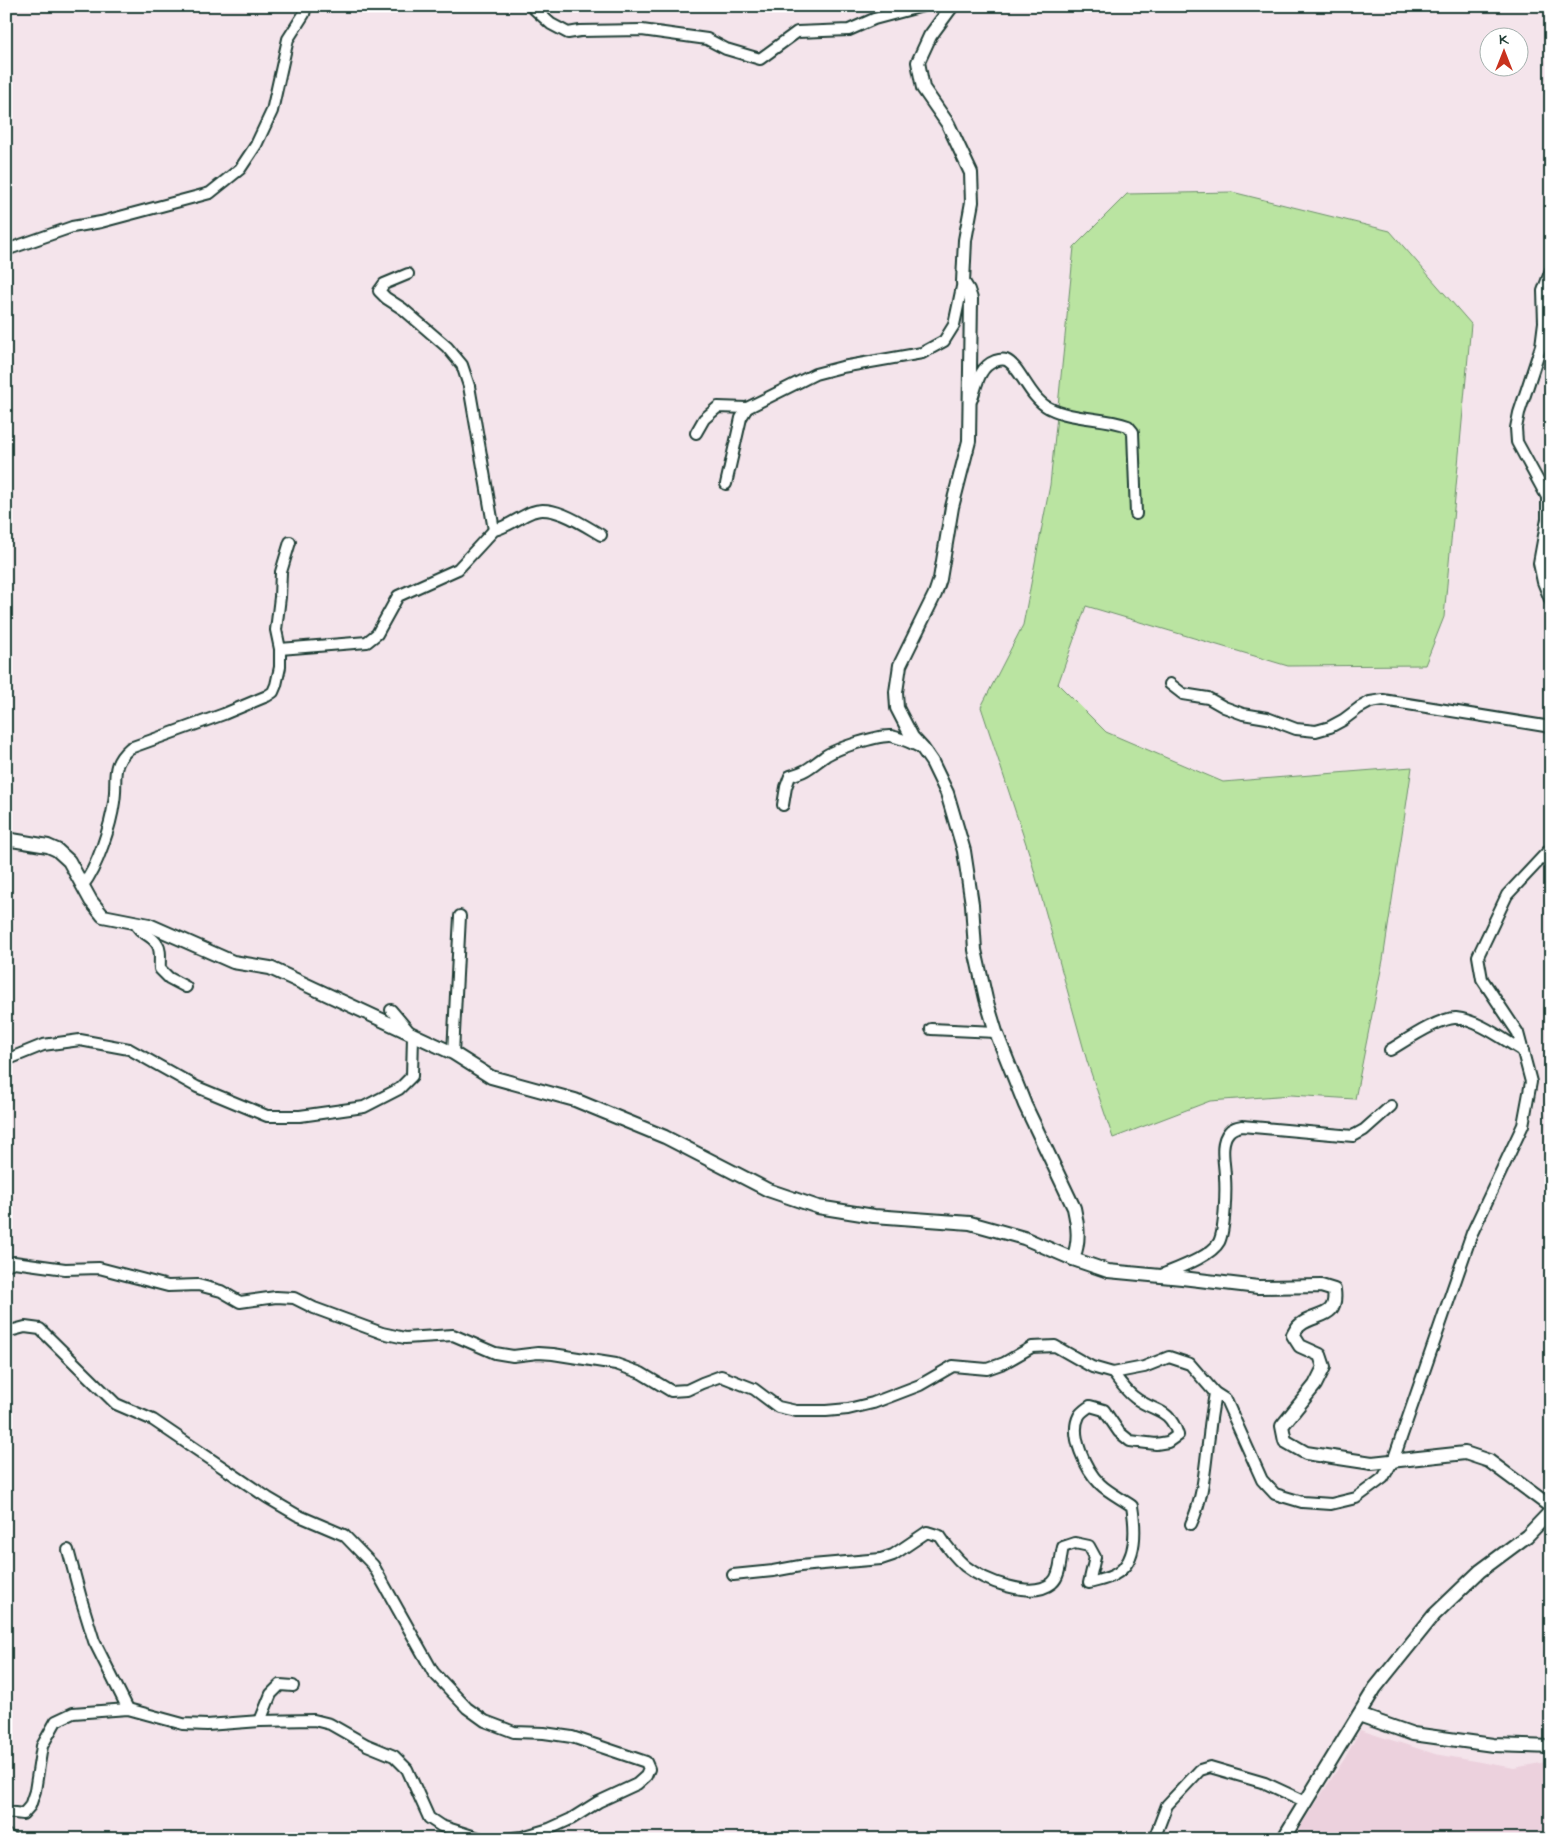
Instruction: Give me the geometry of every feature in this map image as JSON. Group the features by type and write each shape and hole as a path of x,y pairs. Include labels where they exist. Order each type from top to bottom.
{"street":[{"path":"6,250 72,227 101,222 210,193 240,169 256,145 272,111 288,39 304,14 306,6"},
{"path":"531,6 551,24 568,33 580,31 642,30 707,39 726,49 760,59 797,32 849,30 874,19 923,6"},
{"path":"696,433 704,419 718,407 747,408 815,374 842,367 922,353 944,341 954,324 963,282 965,240 972,202 971,173 948,124 923,88 918,62 930,36 952,6"},
{"path":"1551,270 1543,291 1544,322 1542,346 1519,413 1516,428 1517,442 1546,497 1548,519 1539,563 1543,582 1551,602"},
{"path":"408,274 384,284 379,291 447,347 462,365 468,386 494,530"},
{"path":"963,282 971,299 969,441 952,506 940,579 935,594 900,665 897,678 896,708 912,737 924,749 932,762 947,793 964,851 971,896 975,950 986,999 996,1032 1026,1105 1074,1208 1078,1227 1078,1244 1073,1259"},
{"path":"971,404 981,372 990,363 1006,360 1014,367 1035,397 1049,408 1072,415 1128,426 1133,432 1136,514"},
{"path":"726,484 741,418 747,408"},
{"path":"280,649 366,642 377,634 398,596 458,569 494,530 502,528 534,510 544,510 566,516 601,534"},
{"path":"83,885 94,869 111,818 118,759 130,748 224,714 268,696 273,692 280,667 280,649 276,630 281,572 290,542"},
{"path":"1170,684 1184,694 1208,698 1224,707 1243,714 1267,718 1296,729 1316,730 1330,726 1370,702 1383,700 1551,727"},
{"path":"783,805 790,776 805,772 825,756 871,738 889,736 901,738 924,749"},
{"path":"6,840 48,846 57,850 69,860 91,901 103,916 149,925 233,962 270,968 453,1053 491,1077 575,1100 665,1137 768,1190 818,1207 874,1216 970,1222 1024,1238 1073,1259 1108,1271 1258,1288 1322,1286 1334,1290 1335,1301 1328,1312 1300,1325 1293,1335 1300,1346 1320,1355 1324,1366 1315,1385 1282,1426 1285,1440 1306,1453 1372,1463 1465,1453 1489,1461 1551,1507"},
{"path":"6,1265 14,1262 65,1269 99,1268 168,1286 198,1285 221,1291 240,1302 276,1297 294,1298 314,1308 382,1333 405,1338 453,1335 495,1353 513,1356 538,1353 553,1354 616,1364 641,1373 671,1392 687,1390 722,1376 754,1389 778,1407 796,1411 826,1411 873,1404 920,1385 953,1366 988,1369 1004,1364 1032,1347 1055,1346 1092,1367 1113,1373 1144,1367 1169,1357 1190,1364 1216,1393 1226,1400 1262,1480 1275,1494 1302,1502 1331,1504 1356,1498 1383,1478 1393,1461 1472,1232 1523,1125 1531,1082 1523,1051 1518,1033 1482,979 1478,956 1507,895 1551,848"},
{"path":"453,1053 460,916"},
{"path":"135,922 137,928 157,944 160,969 169,978 186,987"},
{"path":"6,1060 43,1045 80,1040 129,1049 197,1087 267,1116 300,1116 364,1108 399,1089 412,1076 413,1036 390,1010"},
{"path":"1390,1050 1435,1024 1454,1018 1471,1021 1523,1051"},
{"path":"931,1028 996,1032"},
{"path":"1158,1276 1210,1252 1219,1244 1223,1232 1226,1179 1223,1147 1228,1132 1242,1126 1353,1136 1364,1130 1391,1106"},
{"path":"6,1332 25,1327 40,1329 116,1404 153,1420 268,1498 297,1515 344,1535 373,1565 433,1672 467,1708 485,1721 514,1732 544,1733 572,1737 646,1762 649,1769 646,1776 637,1784 598,1802 549,1829 522,1837 503,1839"},
{"path":"732,1575 800,1566 881,1559 894,1555 927,1532 940,1536 947,1547 966,1567 995,1582 1014,1589 1040,1589 1052,1583 1059,1572 1059,1560 1063,1547 1075,1543 1088,1546 1095,1557 1089,1582 1102,1580 1113,1575 1124,1567 1130,1556 1134,1519 1132,1506 1100,1484 1085,1464 1075,1426 1080,1414 1090,1406 1104,1410 1119,1432 1130,1441 1156,1444 1168,1442 1178,1435 1175,1423 1166,1414 1142,1403 1132,1396 1113,1373"},
{"path":"1190,1524 1199,1500 1216,1393"},
{"path":"1283,1839 1375,1688 1434,1615 1480,1572 1527,1536 1551,1511"},
{"path":"68,1550 94,1641 128,1709"},
{"path":"260,1721 271,1694 280,1685 293,1686"},
{"path":"6,1812 23,1814 30,1806 35,1791 42,1746 56,1721 73,1713 128,1709 183,1724 207,1725 260,1721 314,1720 330,1724 367,1745 394,1756 407,1769 429,1818 441,1826 482,1839"},
{"path":"1359,1715 1414,1734 1493,1745 1551,1747"},
{"path":"1154,1839 1167,1805 1200,1770 1210,1767 1265,1783 1306,1802"},
{"path":"6,1836 11,1839"}],"shaded area":[{"path":"1360,1730 1435,1754 1514,1768 1551,1761 1551,1839 1292,1839 1345,1758"}],"green space":[{"path":"1232,192 1390,231 1471,324 1444,617 1425,665 1288,666 1086,606 1058,684 1106,732 1223,782 1412,767 1383,960 1355,1099 1291,1095 1210,1101 1113,1138 1087,1061 1030,856 981,707 1023,625 1050,485 1074,247 1127,194"}]}
